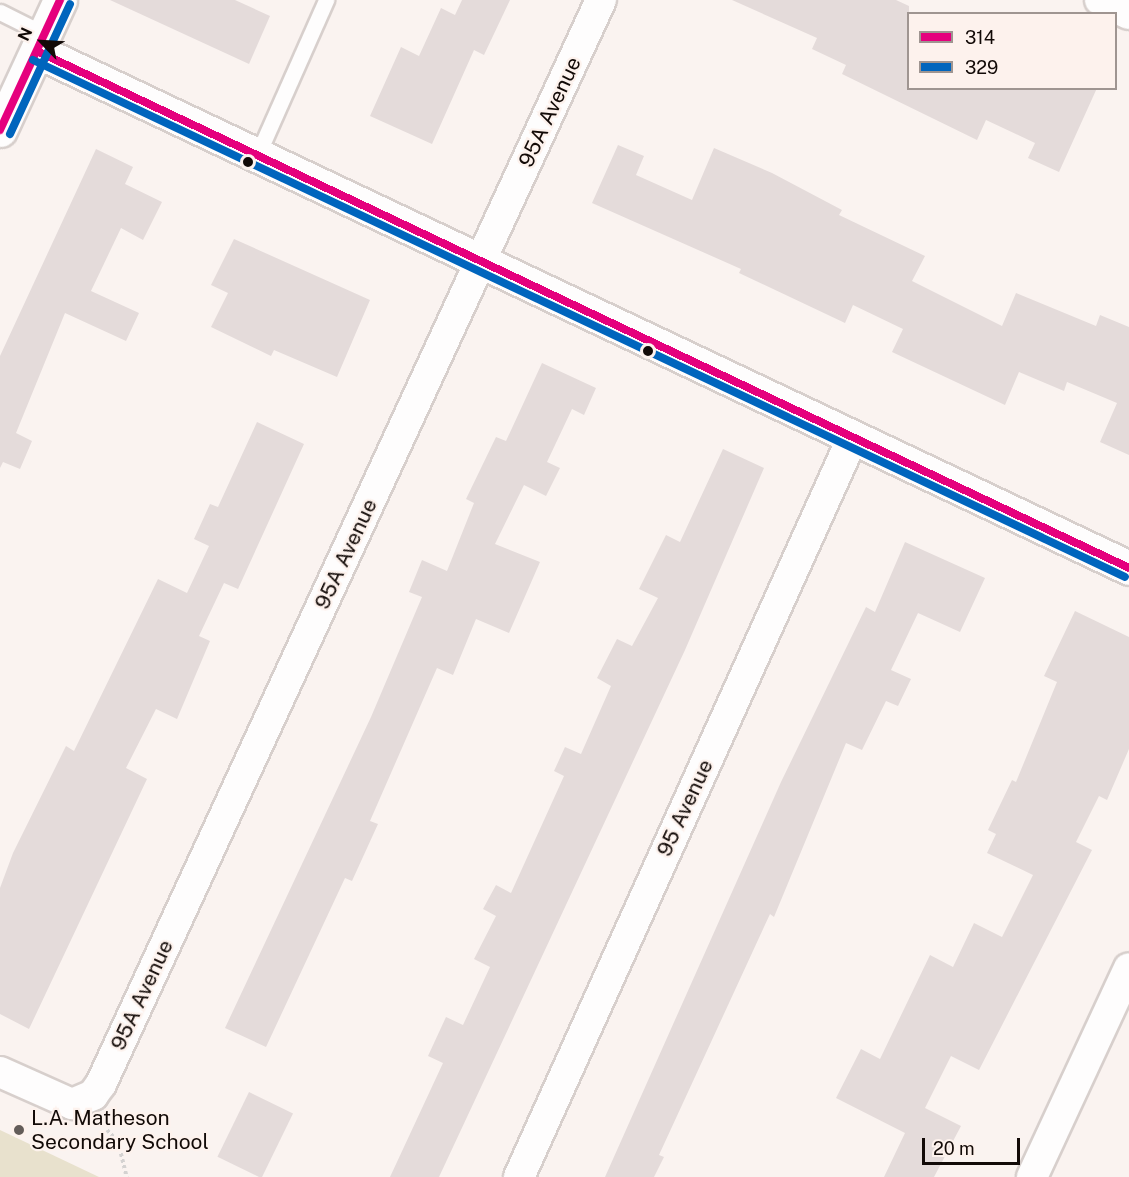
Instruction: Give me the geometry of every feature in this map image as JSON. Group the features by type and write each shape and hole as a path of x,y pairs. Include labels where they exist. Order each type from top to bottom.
{"street":[{"path":"0,130 60,0"},
{"name":"95A Avenue","path":"0,1072 57,1099 83,1102 101,1084 602,0"},
{"path":"1100,0 1129,14"},
{"path":"40,43 257,156 482,260 852,439 1129,568"},
{"name":"95 Avenue","path":"519,1177 852,439"},
{"path":"1032,1177 1129,968"}],"lane":[{"path":"257,156 326,0"},
{"path":"0,12 40,43"}],"path":[{"path":"107,1130 118,1142 127,1177"}],"shaded area":[{"path":"0,1130 99,1177 0,1177"}],"building":[{"path":"110,0 235,0 270,16 249,64"},
{"path":"462,0 510,0 484,55 474,50 432,144 370,116 401,47 419,56 441,8 455,15"},
{"path":"732,0 896,0 909,6 909,12 907,12 907,90 1096,90 1059,172 1028,158 1035,143 986,120 977,140 842,74 846,65 812,49 817,38"},
{"path":"618,145 644,156 636,175 692,200 714,148 772,173 842,210 839,215 925,256 912,281 1002,326 1016,293 1096,326 1100,315 1129,327 1129,455 1100,442 1117,403 1067,382 1064,391 1019,372 1005,405 892,352 903,329 853,305 845,323 739,273 741,269 592,203"},
{"path":"96,149 133,167 125,184 162,202 143,240 121,228 91,291 139,313 126,341 65,313 16,433 32,441 20,469 3,462 0,468 0,356"},
{"path":"234,239 370,300 337,377 274,350 271,356 211,327 228,293 211,285"},
{"path":"542,363 596,388 584,415 572,409 547,462 560,468 546,496 524,485 495,544 540,562 509,633 476,619 453,675 437,668 370,821 378,824 352,881 345,878 266,1047 225,1028 371,717 422,597 409,592 422,560 447,571 474,503 466,499 496,437 506,441"},
{"path":"257,422 304,444 238,589 224,583 199,636 210,641 177,719 156,709 126,768 147,779 29,1029 0,1014 0,888 13,853 66,746 74,751 158,579 187,593 209,546 194,539 210,504 218,507"},
{"path":"723,449 764,468 685,650 439,1177 390,1177 443,1063 428,1056 446,1017 463,1025 490,967 474,959 496,916 483,909 496,885 511,893 564,776 554,771 565,747 581,754 611,686 597,678 617,639 632,646 658,598 639,589 666,535 680,542"},
{"path":"905,542 985,578 960,632 918,613 891,670 911,679 898,706 886,701 862,750 846,743 774,917 770,914 659,1155 664,1157 654,1177 605,1177 781,782 866,607 875,612"},
{"path":"1075,611 1129,637 1129,749 1107,800 1099,796 1076,842 1092,850 979,1070 951,1056 925,1108 961,1126 934,1177 884,1177 905,1133 836,1098 861,1049 880,1059 930,955 953,967 974,923 1002,937 1033,875 987,853 996,834 988,830 1012,780 1016,782 1057,682 1044,676"},
{"path":"249,1092 293,1113 262,1177 217,1157"}],"transit line":[{"name":"314","path":"0,130 60,0"},
{"name":"329","path":"10,134 70,4"},
{"name":"314","path":"37,51 1129,568"},
{"name":"329","path":"33,60 1125,577"}],"place":[{"name":"L.A. Matheson Secondary School","path":"19,1130"}]}
